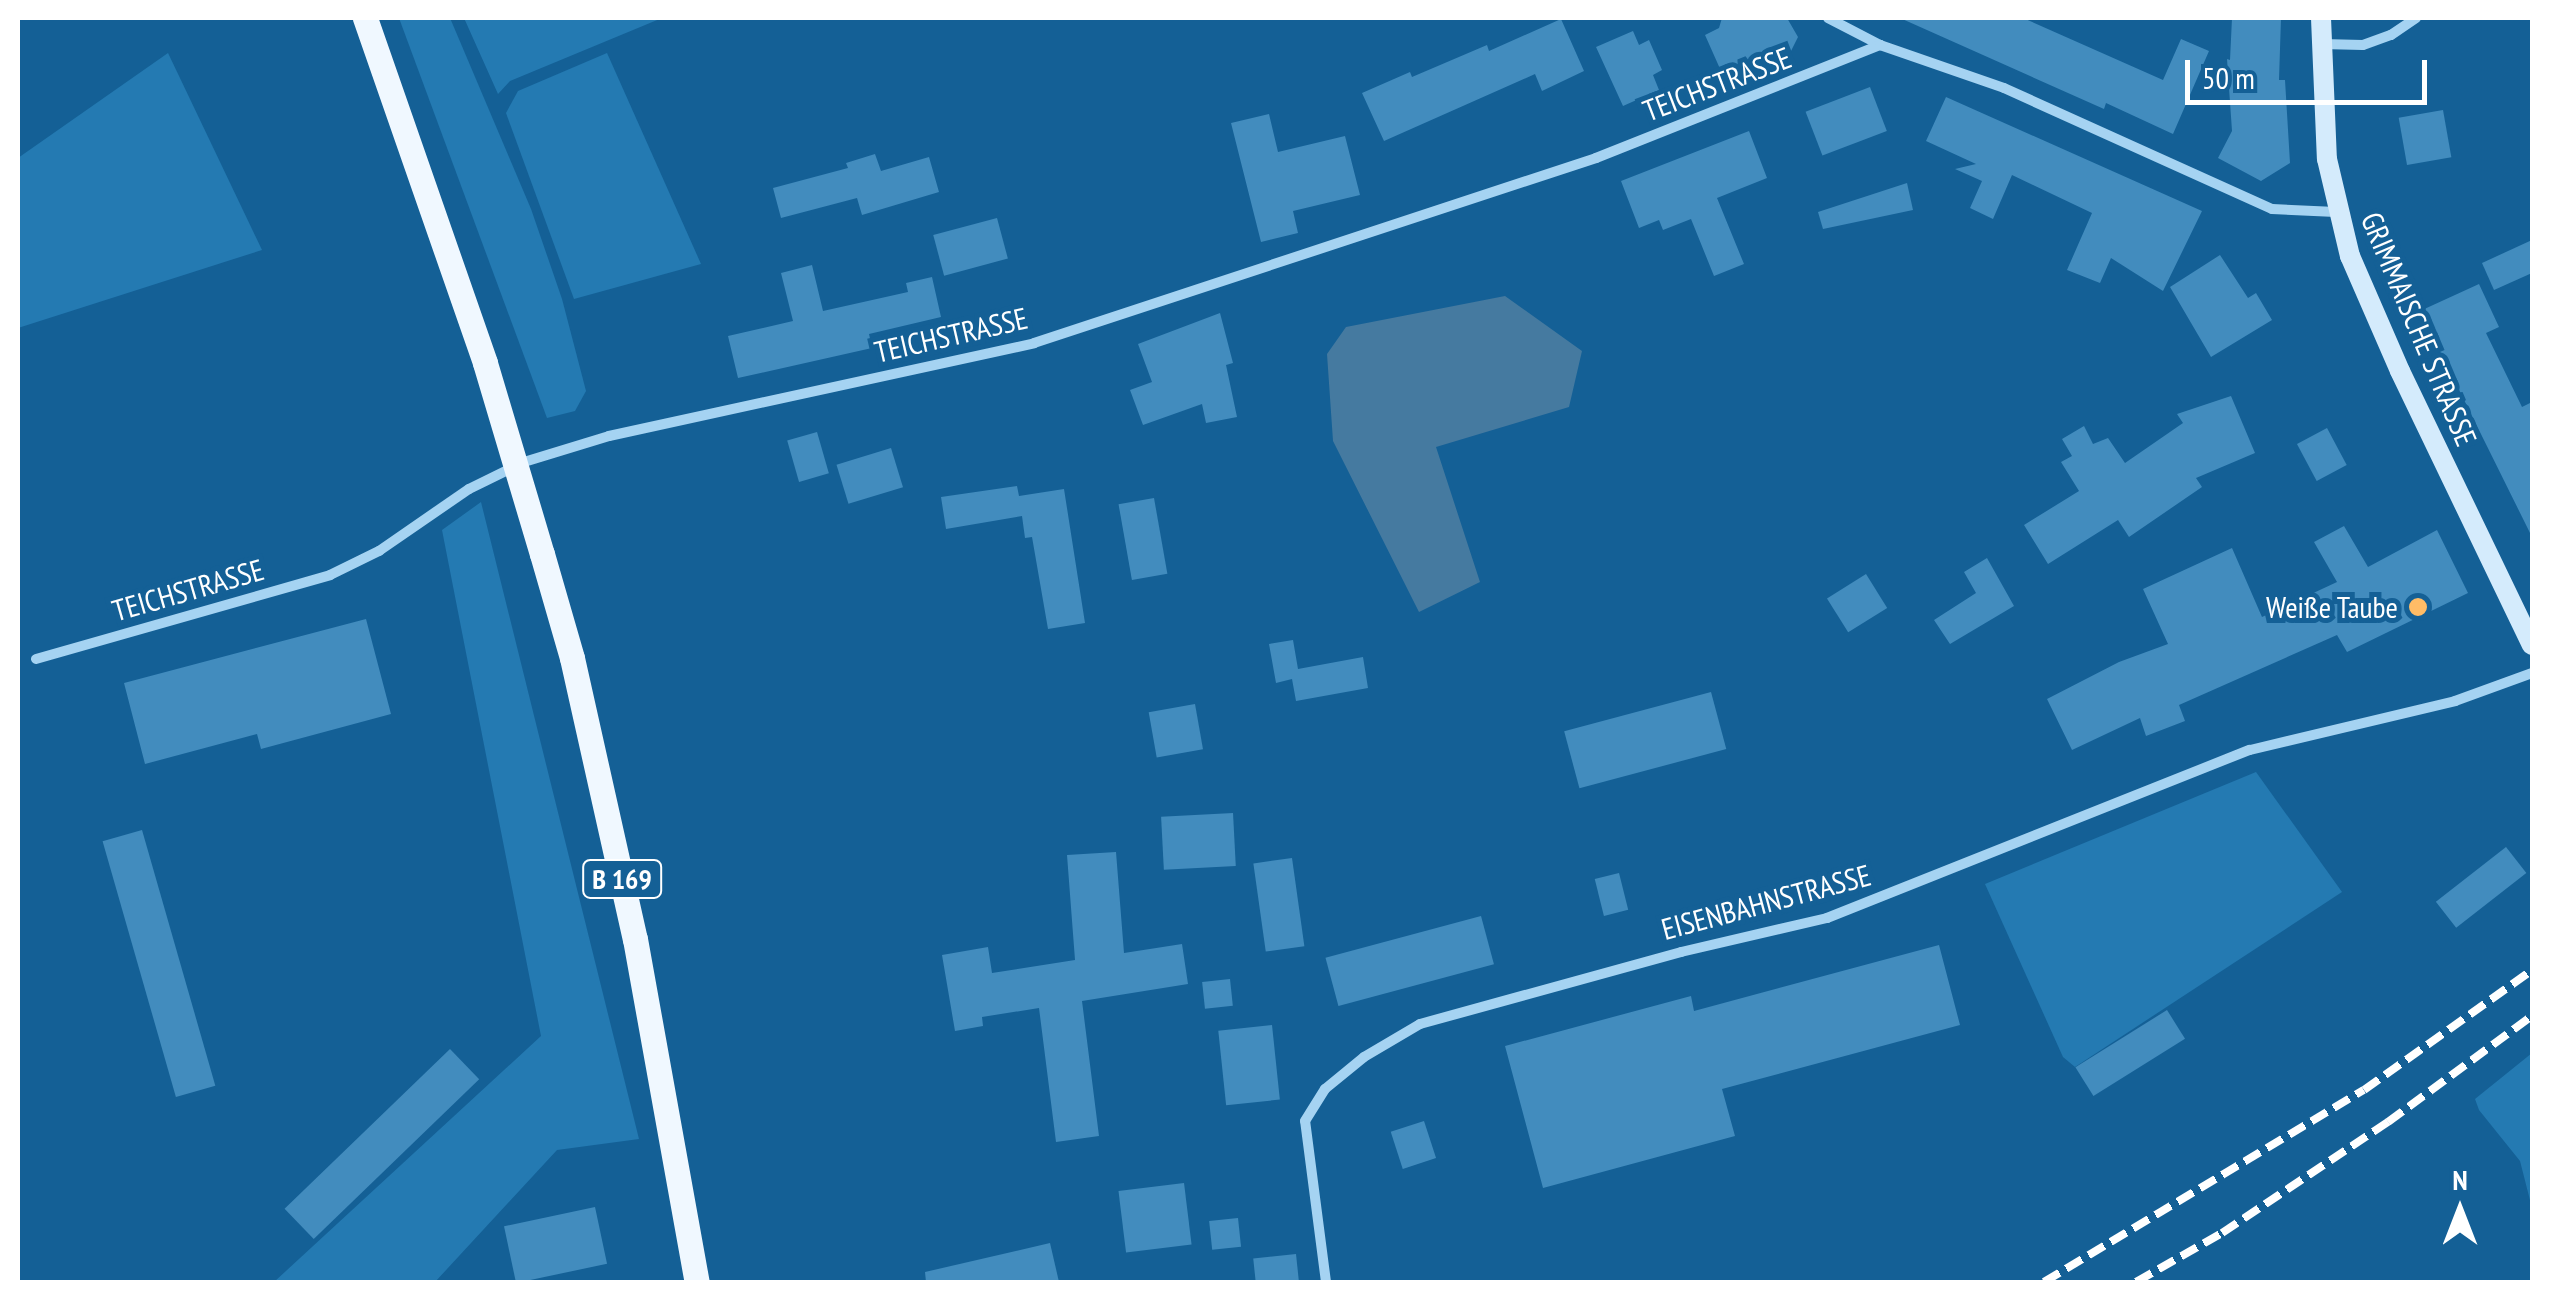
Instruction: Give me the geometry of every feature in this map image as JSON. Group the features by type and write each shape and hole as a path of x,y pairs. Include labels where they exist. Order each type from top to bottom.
{"main road":[{"name":"B 169","path":"364,18 485,364 572,658 622,882 697,1282"},
{"name":"GRIMMAISCHE STRASSE","path":"2320,18 2326,159 2336,212 2367,300 2532,645"}],"street":[{"path":"1828,18 1880,45 2004,88 2272,209 2336,212"},
{"path":"2321,44 2363,45 2416,18"},
{"name":"TEICHSTRASSE","path":"36,660 330,575 378,551 469,489 524,462 609,436 1034,344 1596,158 1880,45"},
{"name":"EISENBAHNSTRASSE","path":"1326,1282 1305,1121 1325,1089 1364,1057 1420,1024 1623,967 1827,918 2250,750 2455,701 2532,673"}],"shaded area":[{"path":"399,18 450,18 531,209 562,299 586,391 575,411 547,418"},
{"path":"464,18 662,18 510,81 498,94"},
{"path":"168,53 262,250 18,328 18,158"},
{"path":"607,53 701,264 574,299 506,113 518,91"},
{"path":"1505,296 1582,351 1569,407 1436,447 1480,582 1419,612 1333,441 1327,354 1346,327"},
{"path":"481,502 639,1139 557,1150 435,1282 274,1282 541,1036 442,530"},
{"path":"2256,772 2342,892 2075,1067 2063,1057 1985,884"},
{"path":"2532,1053 2532,1208 2520,1161 2479,1110 2475,1099"}],"building":[{"path":"1722,18 1787,18 1798,37 1788,57 1725,80 1705,35 1719,28"},
{"path":"1900,18 2023,18 2163,80 2181,39 2209,51 2173,134 2106,103 2104,109"},
{"path":"2232,18 2281,18 2279,80 2285,80 2290,163 2261,181 2218,158 2232,131 2227,59 2230,60"},
{"path":"1561,19 1584,71 1542,91 1535,74 1384,141 1362,93 1487,45 1489,51"},
{"path":"1633,31 1639,45 1649,40 1662,70 1653,75 1659,90 1623,106 1596,47"},
{"path":"1870,87 1887,131 1822,156 1806,112"},
{"path":"1946,97 2202,211 2163,291 2111,258 2100,283 2067,270 2092,213 2012,175 1993,219 1970,208 1982,181 1955,169 1976,164 1926,141"},
{"path":"2443,110 2451,157 2407,165 2399,118"},
{"path":"1269,114 1278,152 1345,136 1360,195 1293,211 1298,233 1261,242 1231,123"},
{"path":"1749,131 1767,178 1717,198 1744,264 1714,276 1691,219 1663,230 1659,220 1639,228 1621,181"},
{"path":"875,154 881,171 929,157 939,192 862,215 857,198 781,218 773,188 848,168 846,163"},
{"path":"1907,183 1913,210 1823,229 1818,212"},
{"path":"997,218 1008,259 944,276 933,235"},
{"path":"2532,240 2532,273 2494,290 2482,263"},
{"path":"2220,255 2248,298 2256,293 2272,320 2211,357 2170,287"},
{"path":"812,265 823,311 908,292 906,283 932,277 941,317 869,334 872,348 738,378 728,336 793,321 781,273"},
{"path":"2479,284 2499,327 2486,333 2522,407 2532,402 2532,537 2420,311"},
{"path":"1220,313 1233,363 1226,365 1237,417 1206,423 1202,404 1143,425 1130,390 1152,382 1138,344"},
{"path":"2231,396 2255,453 2196,478 2202,487 2129,537 2118,520 2048,564 2024,525 2079,491 2061,462 2072,456 2062,439 2084,426 2093,444 2108,438 2125,463 2183,423 2177,414"},
{"path":"2327,428 2347,465 2317,481 2297,444"},
{"path":"817,432 829,473 799,482 787,441"},
{"path":"891,448 903,487 848,504 836,465"},
{"path":"1017,486 1019,496 1064,489 1085,623 1048,629 1032,537 1025,538 1022,516 946,529 941,497"},
{"path":"1154,498 1167,574 1132,580 1119,504"},
{"path":"2344,526 2368,567 2437,530 2468,593 2347,652 2337,635 2179,705 2185,721 2146,736 2140,718 2072,750 2047,699 2119,662 2168,644 2143,589 2232,548 2262,617 2337,582 2314,542"},
{"path":"1987,558 2014,606 1950,644 1934,620 1976,593 1964,572"},
{"path":"1866,574 1887,608 1848,632 1827,598"},
{"path":"366,619 391,714 261,749 257,734 145,764 124,683"},
{"path":"1293,640 1298,669 1363,657 1368,688 1296,701 1292,679 1276,683 1269,644"},
{"path":"1711,692 1726,749 1579,788 1564,731"},
{"path":"1195,704 1203,749 1157,757 1149,712"},
{"path":"1233,813 1236,866 1164,870 1161,817"},
{"path":"142,830 215,1086 176,1097 103,841"},
{"path":"2506,847 2526,873 2456,928 2436,902"},
{"path":"1116,852 1124,953 1182,944 1188,984 1082,1001 1099,1136 1056,1142 1039,1008 982,1017 983,1026 955,1031 942,955 988,947 992,973 1075,960 1067,855"},
{"path":"1292,858 1304,946 1266,952 1253,863"},
{"path":"1619,873 1628,910 1604,916 1595,879"},
{"path":"1481,916 1494,964 1338,1006 1325,958"},
{"path":"1939,945 1960,1025 1722,1089 1735,1136 1543,1188 1505,1046 1691,996 1694,1011"},
{"path":"1230,979 1233,1006 1205,1009 1202,982"},
{"path":"2167,1010 2185,1039 2093,1096 2075,1067"},
{"path":"1272,1025 1280,1100 1226,1105 1218,1031"},
{"path":"450,1049 479,1079 314,1239 285,1209"},
{"path":"1424,1121 1436,1158 1403,1169 1391,1132"},
{"path":"1184,1183 1192,1245 1126,1253 1118,1191"},
{"path":"595,1207 607,1264 516,1282 504,1226"},
{"path":"1238,1218 1241,1247 1212,1250 1209,1221"},
{"path":"1050,1243 1059,1282 926,1282 925,1272"},
{"path":"1296,1254 1299,1282 1256,1282 1253,1258"}],"railway":[{"path":"2044,1282 2364,1090 2532,970"},
{"path":"2136,1282 2222,1233 2388,1122 2532,1016"}],"place":[{"name":"Weiße Taube","path":"2418,607"}]}
